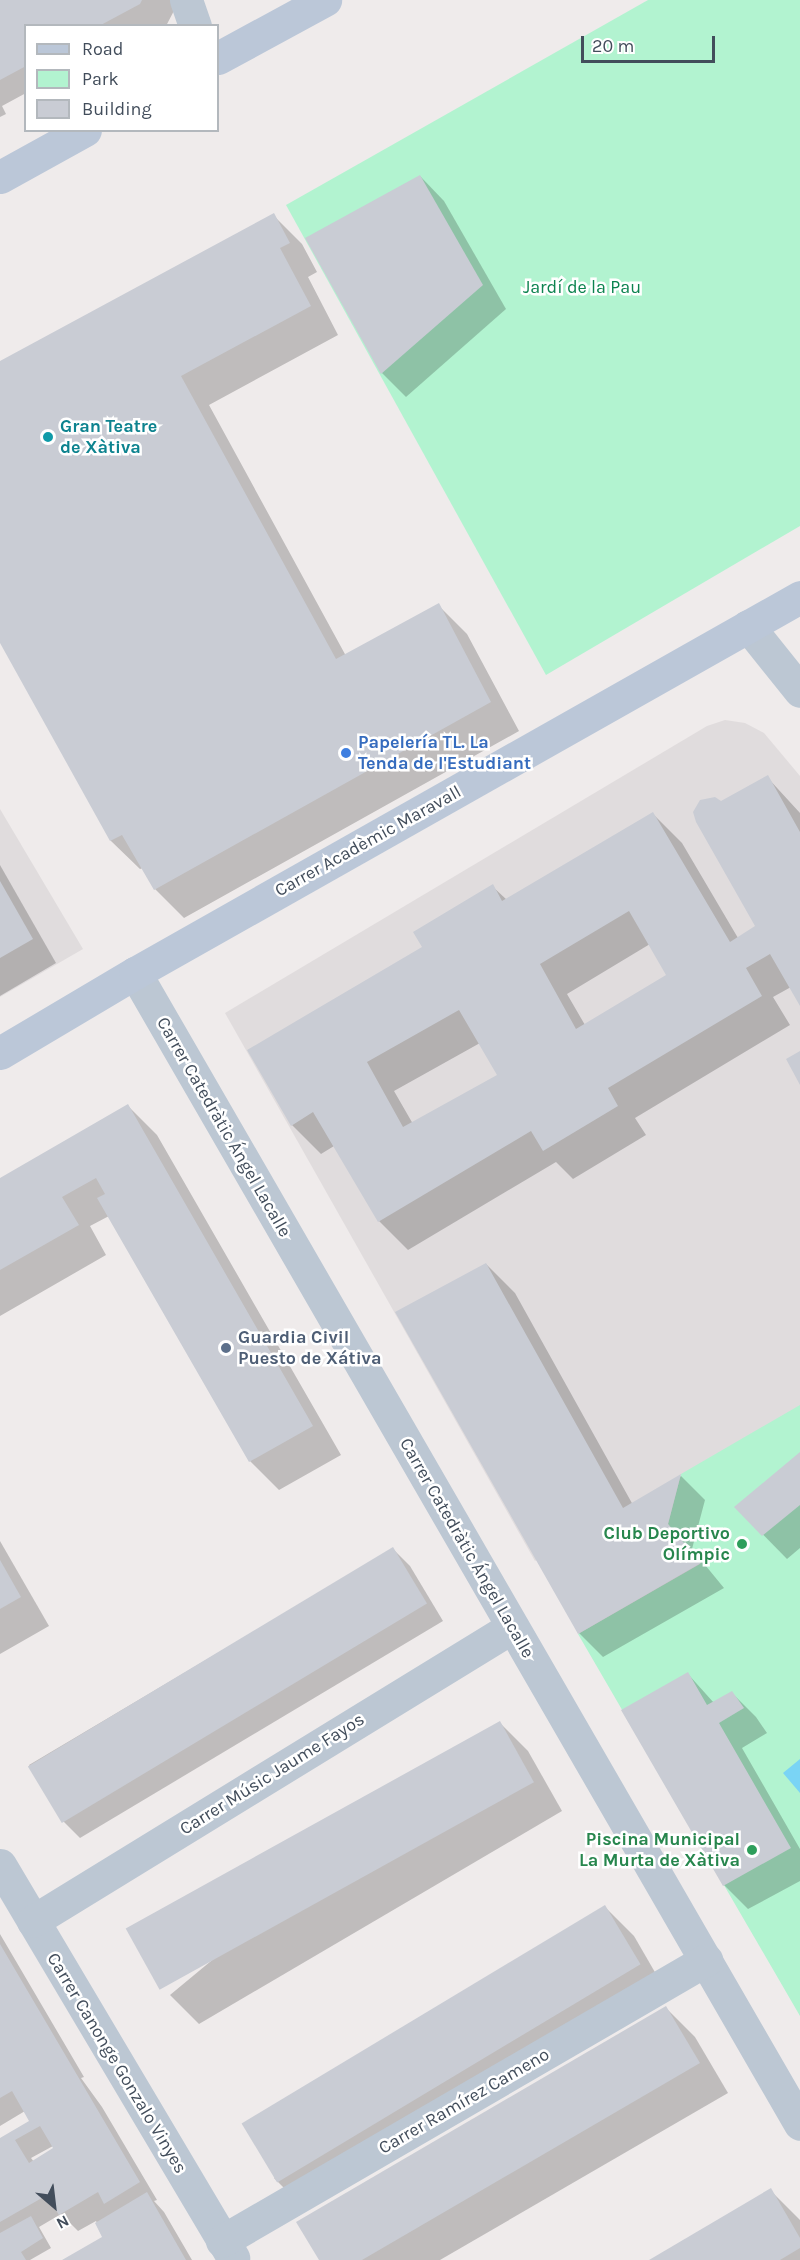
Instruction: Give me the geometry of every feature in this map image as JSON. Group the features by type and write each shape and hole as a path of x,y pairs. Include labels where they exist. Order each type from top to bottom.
{"street":[{"path":"186,0 194,24"},
{"path":"219,57 325,0"},
{"path":"0,177 81,132"},
{"name":"Carrer Acadèmic Maravall","path":"0,1053 135,973 800,597"},
{"path":"748,626 800,691"},
{"name":"Carrer Catedràtic Ángel Lacalle","path":"135,973 800,2124"},
{"name":"Carrer Músic Jaume Fayos","path":"33,1921 512,1627"},
{"name":"Carrer Canonge Gonzalo Vinyes","path":"0,1865 228,2251"},
{"name":"Carrer Ramírez Cameno","path":"228,2251 706,1960"}],"shaded area":[{"path":"725,720 745,723 764,733 800,776 800,1406 535,1561 225,1013 707,726"},
{"path":"0,809 83,949 0,997"}],"green space":[{"name":"Jardí de la Pau","path":"648,0 800,0 800,526 546,675 286,205"},
{"name":"Piscina Municipal La Murta de Xàtiva","path":"800,1405 800,2016 578,1634 700,1564 668,1524 681,1474"}],"water":[{"path":"800,1759 800,1793 783,1773"}],"building":[{"path":"0,0 142,0 140,4 103,24 24,24 24,67 0,80"},
{"path":"420,175 483,285 381,374 305,238"},
{"path":"274,213 290,243 280,248 311,306 181,376 336,659 439,603 491,702 154,890 122,835 110,841 0,643 0,361"},
{"path":"768,775 800,832 800,1006 770,954 746,968 762,996 608,1088 618,1106 543,1151 531,1131 378,1222 313,1112 291,1126 247,1050 422,947 413,932 493,884 502,901 653,812 730,942 755,926 696,822 693,812 700,800 715,797 721,801","holes":["629,911 666,975 576,1029 540,964","459,1010 497,1075 403,1127 367,1062"]},
{"path":"0,881 33,939 0,958"},
{"path":"800,1051 800,1085 786,1059"},
{"name":"Guardia Civil Puesto de Xátiva","path":"128,1104 313,1426 249,1462 97,1198 105,1194 96,1178 62,1197 79,1225 0,1270 0,1178"},
{"path":"486,1263 623,1508 681,1474 668,1524 701,1563 578,1634 395,1312"},
{"path":"800,1452 800,1505 762,1536 734,1507"},
{"path":"393,1547 427,1604 62,1823 28,1766"},
{"path":"0,1560 21,1597 0,1609"},
{"path":"688,1672 707,1705 732,1691 744,1708 719,1723 791,1848 723,1886 621,1710"},
{"path":"500,1721 534,1782 160,1990 126,1928"},
{"path":"605,1905 641,1964 277,2183 242,2123"},
{"path":"0,1944 140,2182 104,2204 98,2192 59,2215 47,2195 0,2222 0,2138 29,2121 12,2091 0,2098","holes":["40,2126 53,2148 29,2163 15,2140"]},
{"path":"666,2006 700,2063 362,2260 319,2260 296,2222"},
{"path":"771,2188 800,2238 800,2248 780,2260 649,2260"},
{"path":"147,2192 186,2260 62,2260 102,2237 95,2223"},
{"path":"31,2216 43,2238 21,2252 26,2260 0,2260 0,2233"}],"place":[{"name":"Gran Teatre de Xàtiva","path":"48,437"},
{"name":"Papelería TL. La Tenda de l'Estudiant","path":"346,753"},
{"name":"Guardia Civil Puesto de Xátiva","path":"226,1348"},
{"name":"Club Deportivo Olímpic","path":"742,1544"},
{"name":"Piscina Municipal La Murta de Xàtiva","path":"752,1850"}]}
